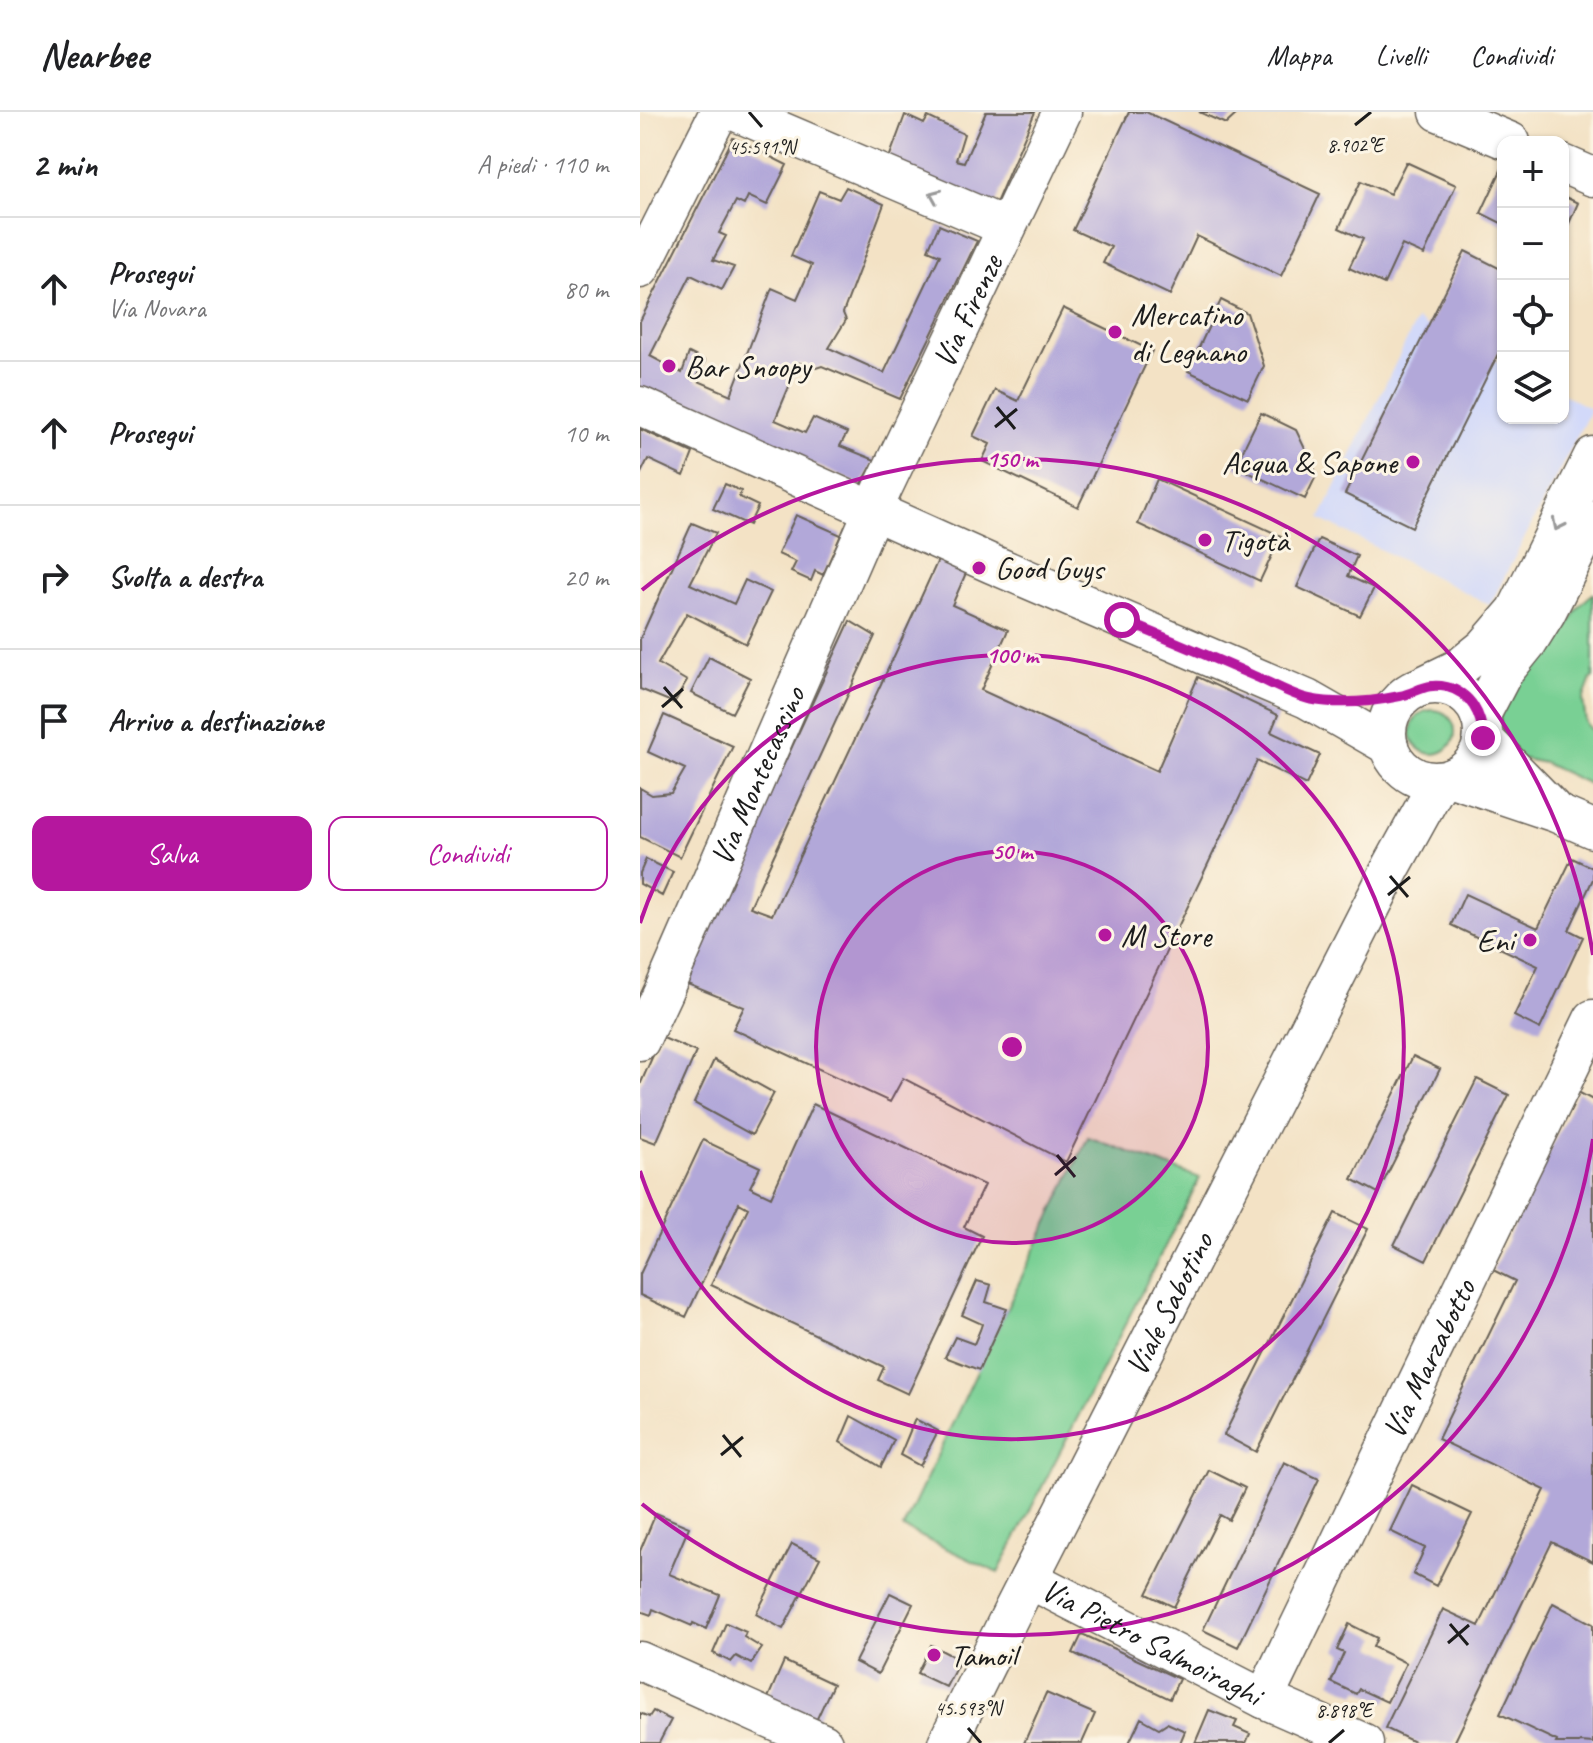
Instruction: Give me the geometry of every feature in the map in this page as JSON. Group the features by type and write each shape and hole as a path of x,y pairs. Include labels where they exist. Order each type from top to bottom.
{"street":[{"path":"640,269 719,112"},
{"path":"736,112 1006,227"},
{"name":"Via Firenze","path":"874,511 1062,112"},
{"path":"1439,112 1497,136"},
{"path":"1569,167 1593,177"},
{"path":"640,406 992,564 1307,699 1395,756 1411,775 1425,780 1446,779 1556,813 1593,829"},
{"path":"1395,756 1387,732 1389,718 1396,705 1413,691 1459,668 1485,647 1516,611 1593,456"},
{"name":"Via Montecassino","path":"640,1041 652,986 874,511"},
{"path":"1446,779 1464,771 1473,762 1479,751 1481,727 1503,673 1546,613 1593,520"},
{"path":"1512,660 1550,632 1575,595 1593,583"},
{"path":"1307,699 1372,701 1435,685 1449,687 1473,704 1481,727 1556,813"},
{"name":"Viale Sabotino","path":"1392,866 1398,814 1395,756"},
{"name":"Viale Sabotino","path":"947,1743 1392,866 1446,779"},
{"name":"Via Marzabotto","path":"1264,1699 1593,1019"},
{"name":"Via Pietro Salmoiraghi","path":"1029,1579 1264,1699 1364,1743"},
{"path":"640,1661 823,1743"}],"shaded area":[{"path":"1417,319 1427,327 1497,361 1497,424 1569,424 1569,397 1591,409 1490,605 1320,519"}],"green space":[{"path":"1593,594 1593,677 1583,700 1586,723 1593,732 1593,786 1544,763 1514,757 1503,737 1499,714 1523,666 1556,646 1577,610"},
{"path":"1433,710 1448,717 1455,732 1448,747 1433,754 1418,747 1411,732 1418,717"},
{"path":"1088,1137 1200,1178 998,1573 903,1528"}],"building":[{"path":"986,112 1035,112 993,210 888,161 905,115 924,124 928,117 964,134 956,160 964,162"},
{"path":"1129,112 1146,112 1320,194 1281,276 1197,236 1170,295 1103,263 1111,247 1073,230"},
{"path":"1199,112 1239,112 1226,124"},
{"path":"733,138 787,165 767,205 748,196 744,205 736,201 719,233 726,236 713,260 734,267 722,290 691,275 650,356 682,373 689,353 705,361 696,380 731,395 772,288 797,299 812,265 791,256 819,191 839,199 846,187 884,204 843,313 846,320 829,348 884,373 940,255 928,250 939,225 977,241 900,399 822,366 816,368 799,363 775,420 805,433 813,418 847,433 840,446 875,460 861,485 640,388 640,321"},
{"path":"1406,162 1456,185 1424,255 1402,245 1384,284 1349,268 1363,239 1339,228 1361,181 1390,194"},
{"path":"1497,179 1497,221 1481,213"},
{"path":"1569,199 1578,203 1569,223"},
{"path":"1465,251 1497,267 1497,356 1412,527 1345,494"},
{"path":"1221,300 1247,313 1264,366 1248,399 1188,371"},
{"path":"1063,308 1152,351 1078,507 982,461 990,444 973,436 995,390 1018,401"},
{"path":"1261,413 1296,430 1317,474 1305,499 1235,466"},
{"path":"640,429 693,453 684,476 648,459 640,475"},
{"path":"1157,479 1281,536 1260,581 1138,524"},
{"path":"725,484 741,491 739,497 758,506 749,525 713,509"},
{"path":"796,515 841,535 823,575 815,571 811,581 791,572 796,562 778,554"},
{"path":"692,523 716,533 690,584 734,604 745,580 771,592 746,644 687,613 658,664 687,681 674,703 640,689 640,639"},
{"path":"1319,539 1357,556 1348,576 1374,588 1360,616 1297,587"},
{"path":"938,560 966,573 952,605 1008,630 981,690 1157,771 1198,677 1278,715 1271,732 1320,755 1306,785 1257,761 1066,1162 903,1078 890,1102 733,1029 744,1007 685,983 850,621 875,636 750,907 772,915"},
{"path":"709,657 750,678 732,713 691,693"},
{"path":"664,715 733,746 680,857 640,837 640,788 652,795 671,793 685,769 648,752"},
{"path":"1572,858 1593,868 1593,879 1569,930 1583,937 1540,1029 1514,1016 1538,966 1451,925 1465,894 1538,928"},
{"path":"646,859 673,872 662,896 640,884 640,873"},
{"path":"661,1037 696,1052 656,1143 640,1137 640,1085"},
{"path":"1413,1056 1440,1069 1378,1193 1352,1179"},
{"path":"714,1060 774,1093 752,1135 694,1103"},
{"path":"1477,1079 1509,1095 1426,1261 1394,1245"},
{"path":"1578,1092 1593,1100 1593,1562 1552,1542 1454,1743 1416,1743 1385,1728 1443,1609 1479,1626 1545,1490 1438,1439 1515,1281 1493,1270"},
{"path":"813,1104 984,1185 964,1227 982,1236 908,1394 878,1380 884,1367 711,1285 748,1208 739,1203 686,1317 640,1295 640,1274 703,1140 760,1167 750,1187 771,1197"},
{"path":"1335,1213 1368,1229 1256,1452 1224,1435"},
{"path":"977,1281 991,1285 986,1302 1007,1309 979,1370 945,1357 955,1337 974,1344 980,1330 982,1324 962,1315"},
{"path":"851,1416 894,1440 881,1467 840,1442"},
{"path":"915,1419 938,1431 920,1466 900,1455"},
{"path":"1284,1462 1319,1479 1238,1647 1203,1630"},
{"path":"1209,1470 1245,1488 1229,1520 1220,1515 1174,1607 1147,1594"},
{"path":"1412,1485 1472,1514 1436,1586 1413,1574 1425,1548 1390,1531"},
{"path":"656,1513 689,1527 669,1574 720,1595 706,1629 653,1609 651,1615 640,1611 640,1551"},
{"path":"792,1544 820,1558 783,1629 756,1614"},
{"path":"890,1593 913,1604 878,1674 855,1662"},
{"path":"1553,1603 1593,1624 1593,1743 1556,1743 1500,1714"},
{"path":"726,1623 746,1632 744,1637 762,1648 751,1664 736,1656 731,1662 713,1653"},
{"path":"1349,1624 1377,1638 1373,1647 1406,1663 1387,1702 1359,1689 1356,1694 1331,1682 1344,1653 1337,1650"},
{"path":"1082,1634 1179,1679 1170,1699 1073,1653"},
{"path":"931,1645 960,1660 946,1687 917,1673"},
{"path":"784,1661 833,1684 815,1723 767,1700"},
{"path":"1046,1693 1095,1714 1082,1743 1024,1743"},
{"path":"1209,1710 1237,1721 1234,1727 1250,1734 1246,1743 1195,1743"},
{"path":"653,1711 671,1720 659,1743 640,1743 640,1713 649,1717"},
{"path":"1141,1718 1159,1728 1167,1723 1185,1731 1180,1743 1129,1743"}],"place":[{"name":"Mercatino di Legnano","path":"1115,332"},
{"name":"Bar Snoopy","path":"669,366"},
{"name":"Acqua & Sapone","path":"1413,462"},
{"name":"Tigotà","path":"1205,540"},
{"name":"Good Guys","path":"979,568"},
{"name":"M Store","path":"1105,935"},
{"name":"Eni","path":"1530,940"},
{"name":"Tamoil","path":"934,1655"}],"route":[{"path":"1122,620 1307,699 1372,701 1406,695 1420,687 1449,687 1473,704 1480,717 1483,738"}]}
